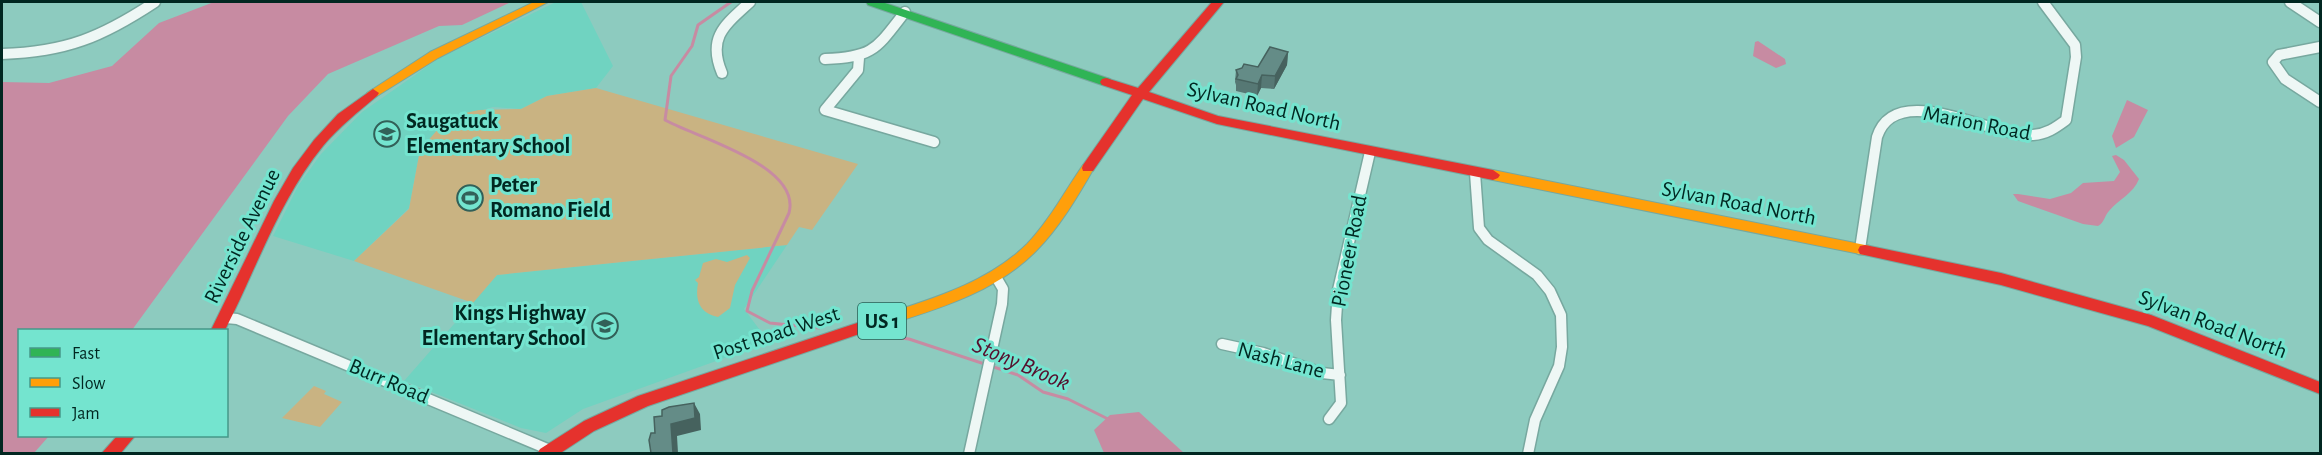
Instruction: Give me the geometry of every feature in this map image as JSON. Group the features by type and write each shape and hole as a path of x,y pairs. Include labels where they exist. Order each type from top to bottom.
{"street":[{"path":"2,54 54,51 85,44 114,29 155,2"},
{"name":"Riverside Avenue","path":"222,324 283,192 298,169 328,134 374,93 420,61 542,2"},
{"path":"722,73 714,58 713,50 717,38 750,2"},
{"name":"Sylvan Road North","path":"872,2 1223,121 2001,279 2128,314 2214,344 2320,388"},
{"name":"Post Road West","path":"548,452 604,418 643,401 938,302 996,277 1016,262 1044,232 1140,94 1218,2"},
{"name":"Marion Road","path":"1860,249 1881,127 1887,120 1905,112 1932,111 2020,135 2045,135 2066,120 2076,57 2075,45 2043,2"},
{"path":"2290,2 2320,22"},
{"path":"825,59 859,58 876,49 905,12"},
{"path":"2320,47 2279,55 2273,62 2285,79 2320,102"},
{"path":"859,58 858,70 825,110 934,142"},
{"name":"Pioneer Road","path":"1329,419 1341,403 1336,320 1338,290 1370,152"},
{"path":"1475,173 1479,228 1488,240 1541,280 1554,297 1561,315 1562,347 1559,366 1535,420 1528,453"},
{"path":"969,453 1003,297 1003,289 996,277"},
{"name":"Burr Road","path":"222,324 237,319 323,353 548,452"},
{"name":"Nash Lane","path":"1222,344 1263,353 1322,373 1340,375"},
{"path":"109,453 125,437"}],"shaded area":[{"path":"214,2 511,2 462,25 439,26 328,74 288,116 133,329 18,329 18,437 48,437 34,453 2,453 2,82 49,83 112,66 159,23"},
{"name":"Saugatuck Elementary School","path":"556,2 581,2 613,66 596,88 547,96 521,109 493,107 455,118 439,128 420,150 409,208 354,261 273,236 298,186 321,154 362,112 438,59"},
{"path":"1758,41 1785,59 1786,64 1776,68 1753,56 1755,42"},
{"path":"596,88 858,164 812,230 799,227 787,245 497,275 473,303 354,261 409,209 420,150 439,128 465,113 479,110 521,109 547,96"},
{"path":"2127,100 2148,110 2134,137 2116,148 2112,136"},
{"path":"2116,155 2124,160 2139,179 2130,193 2107,213 2098,226 2083,224 2018,201 2013,194 2050,199 2071,193 2083,183 2114,181 2120,172 2112,156"},
{"name":"Kings Highway Elementary School","path":"787,245 744,309 769,342 583,409 546,433 521,428 404,381 497,275"},
{"path":"747,255 750,258 735,285 730,308 718,317 706,312 698,300 698,283 695,280 699,277 703,263 716,259 727,262"},
{"path":"314,386 326,391 324,394 342,402 320,427 282,418"},
{"path":"1139,412 1184,453 1104,453 1094,430 1110,415"}],"building":[{"path":"1270,47 1288,52 1275,76 1262,75 1258,84 1236,79 1238,75 1236,70 1242,68 1244,64 1258,67"},
{"path":"694,403 695,418 671,424 673,453 651,453 649,440 651,433 655,433 654,417 662,416 662,410 669,407"}],"waterway":[{"name":"Stony Brook","path":"731,2 698,25 692,46 671,76 665,120 743,155 763,167 779,181 789,196 789,213 752,291 747,311 770,323 819,328"},
{"name":"Stony Brook","path":"876,335 909,339 1018,375 1043,392 1068,399 1108,419"}],"traffic: fast":[{"path":"872,2 1106,82"}],"traffic: slow":[{"path":"373,93 434,55 542,2"},
{"path":"866,326 954,296 996,276 1015,263 1040,238 1088,168"},
{"path":"1493,175 1865,250"}],"traffic: jam":[{"path":"1088,168 1132,104 1218,2"},
{"path":"1106,82 1217,120 1493,175"},
{"path":"219,329 265,232 298,172 318,144 343,117 373,93"},
{"path":"1865,250 2001,279 2151,321 2320,388"},
{"path":"545,454 589,426 643,401 866,326"},
{"path":"109,454 126,437"}],"place":[{"name":"Saugatuck Elementary School","path":"387,134"},
{"name":"Peter Romano Field","path":"470,198"},
{"name":"Kings Highway Elementary School","path":"605,326"}]}
